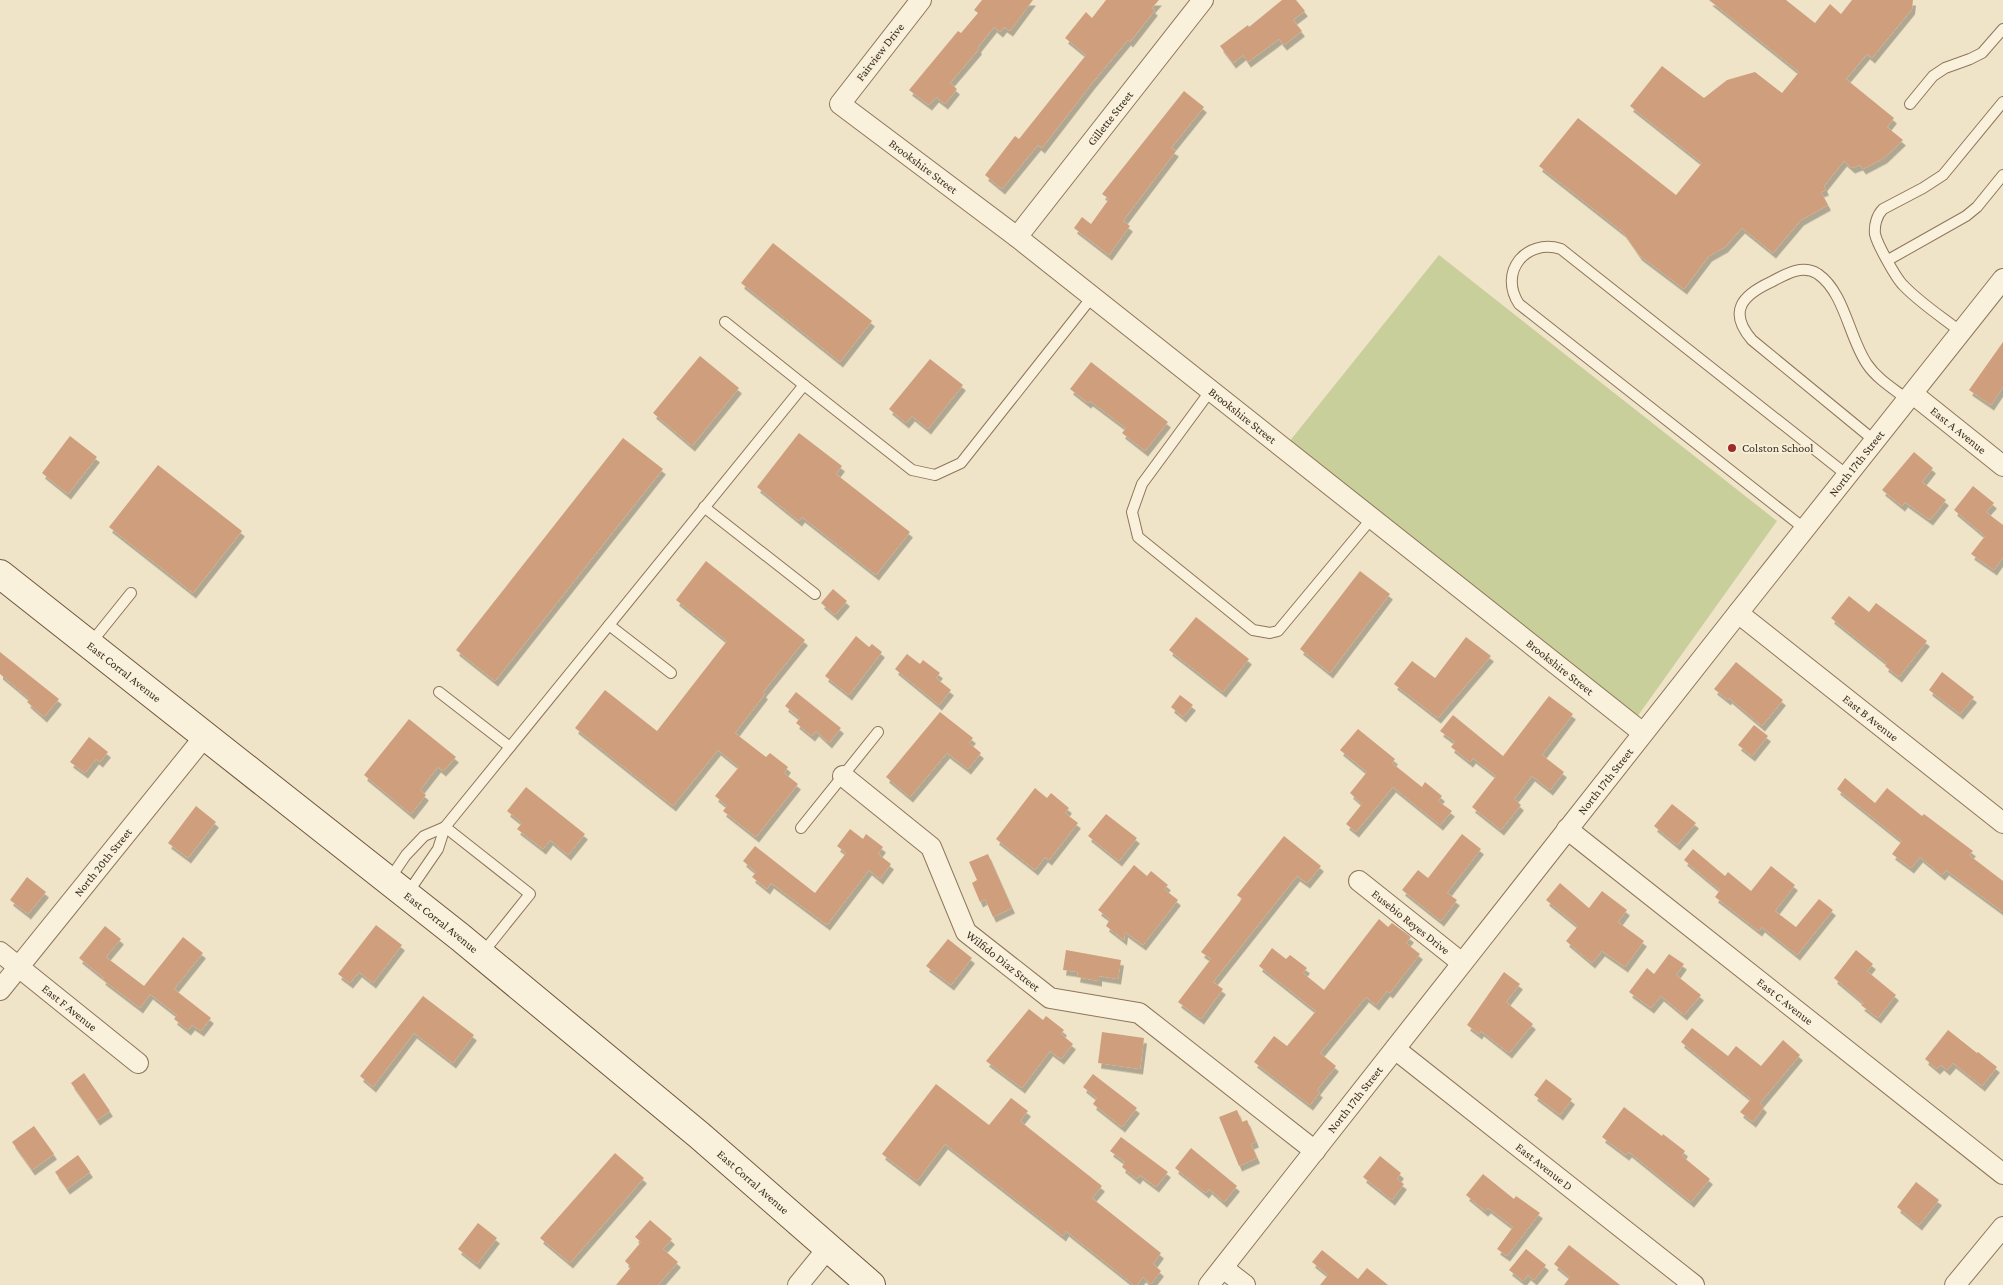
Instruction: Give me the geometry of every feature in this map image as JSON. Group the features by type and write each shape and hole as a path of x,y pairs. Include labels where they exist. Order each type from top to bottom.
{"main road":[{"name":"East Corral Avenue","path":"0,574 481,955 699,1135 868,1284"}],"street":[{"name":"Fairview Drive","path":"840,104 921,0"},
{"name":"Gillette Street","path":"1017,237 1203,0"},
{"name":"Brookshire Street","path":"840,104 1017,237 1643,733"},
{"name":"North 17th Street","path":"1209,1285 2003,279"},
{"name":"East A Avenue","path":"1910,397 2003,466"},
{"name":"East B Avenue","path":"1738,613 2003,823"},
{"name":"North 20th Street","path":"0,990 205,736"},
{"name":"Wilfido Diaz Street","path":"843,776 931,847 966,932 1050,998 1139,1013 1315,1151"},
{"name":"East C Avenue","path":"1567,829 2003,1174"},
{"name":"Eusebio Reyes Drive","path":"1359,881 1462,964"},
{"name":"East F Avenue","path":"0,952 138,1063"},
{"name":"East Avenue D","path":"1395,1049 1694,1285"},
{"path":"1955,1285 2003,1227"},
{"path":"798,1285 828,1248"},
{"path":"1223,1268 1245,1285"}],"lane":[{"path":"1910,104 1933,76 1945,68 1970,59 1982,52 2003,29"},
{"path":"1961,332 1905,287 1875,236 1879,213 1886,207 1943,176 2003,102"},
{"path":"1888,260 1966,216 1977,207 2003,175"},
{"path":"1804,529 1519,304 1513,292 1512,281 1514,269 1520,260 1528,252 1538,247 1550,246 1561,249 1848,475"},
{"path":"1875,441 1752,340 1741,317 1741,308 1746,296 1756,289 1796,270 1807,270 1819,275 1833,291 1868,365 1879,377 1910,397"},
{"path":"725,322 912,470 935,475 961,464 1092,297"},
{"path":"397,888 438,849 445,827 804,385"},
{"path":"1211,390 1142,484 1132,512 1138,536 1253,630 1270,633 1278,631 1372,518"},
{"path":"704,508 815,594"},
{"path":"90,644 131,593"},
{"path":"609,625 671,672"},
{"path":"439,692 510,747"},
{"path":"801,828 878,732"},
{"path":"397,888 406,855 424,836 445,827"},
{"path":"445,827 530,894 481,955"}],"green space":[{"path":"1439,255 1777,521 1637,717 1289,442"}],"building":[{"path":"982,0 1033,0 1010,31 1004,27 1000,32 994,27 978,47 979,49 950,83 957,89 945,104 936,97 929,105 909,90 958,31 961,33 978,13 974,10"},
{"path":"1106,0 1159,0 1152,8 1155,10 1130,42 1128,40 1093,82 1042,148 1038,145 1002,189 985,175 1015,136 1019,139 1086,55 1065,38 1086,12 1092,18"},
{"path":"1282,0 1296,0 1305,11 1293,20 1302,31 1284,45 1279,39 1248,62 1243,55 1233,63 1220,46 1248,25 1249,27"},
{"path":"1709,0 1786,0 1815,23 1830,4 1841,14 1852,0 1913,0 1912,9 1872,58 1867,54 1846,79 1894,118 1887,127 1903,140 1884,158 1863,169 1860,165 1852,168 1844,161 1824,186 1826,190 1821,192 1828,205 1801,220 1773,253 1742,228 1725,247 1709,256 1684,289 1639,255 1623,232 1539,166 1578,118 1676,195 1702,163 1630,106 1662,66 1704,98 1727,80 1755,72 1782,93 1799,72"},
{"path":"1184,91 1204,107 1171,148 1176,151 1123,221 1130,226 1109,255 1074,228 1082,217 1091,224 1109,199 1102,194"},
{"path":"773,243 872,321 840,362 741,283"},
{"path":"2003,342 2003,387 1991,405 1969,390"},
{"path":"700,356 739,388 692,446 653,413"},
{"path":"930,359 963,385 928,429 912,416 906,423 889,409"},
{"path":"1091,362 1168,422 1145,451 1122,433 1126,428 1090,401 1088,403 1070,389"},
{"path":"799,433 842,466 836,474 910,532 876,575 802,517 799,521 757,487"},
{"path":"70,436 97,457 68,494 42,473"},
{"path":"623,438 663,469 495,681 456,650"},
{"path":"1914,452 1933,468 1922,482 1946,500 1930,520 1905,502 1902,506 1882,490"},
{"path":"158,465 242,531 193,593 109,527"},
{"path":"1973,486 1994,503 1986,512 2003,525 2003,557 1994,570 1971,554 1985,536 1954,510"},
{"path":"706,561 805,640 763,692 765,694 735,733 766,757 770,753 788,767 784,773 798,784 756,837 723,811 727,806 715,796 739,767 718,750 673,806 575,728 605,690 657,731 727,641 676,600"},
{"path":"1360,571 1390,594 1330,673 1300,649"},
{"path":"833,589 847,601 835,615 821,603"},
{"path":"1849,596 1869,612 1876,603 1927,641 1899,677 1885,666 1887,663 1831,618"},
{"path":"1196,617 1249,659 1223,692 1169,650"},
{"path":"856,636 869,647 872,644 882,652 849,695 825,676"},
{"path":"1466,637 1491,656 1438,718 1394,684 1412,661 1435,678"},
{"path":"0,652 59,699 44,717 27,702 30,699 0,674"},
{"path":"907,654 920,664 923,660 940,673 936,678 951,690 939,705 895,669"},
{"path":"1736,662 1783,700 1762,726 1729,698 1728,700 1714,689"},
{"path":"1942,672 1974,697 1960,714 1929,690"},
{"path":"796,692 841,728 829,743 816,731 812,736 796,723 800,718 785,706"},
{"path":"1180,695 1193,705 1183,717 1171,707"},
{"path":"1549,696 1573,714 1542,755 1564,772 1550,790 1532,776 1514,799 1521,805 1501,830 1472,807 1496,776 1473,758 1470,762 1451,747 1455,742 1440,731 1453,715 1503,756"},
{"path":"940,712 973,738 969,743 981,753 968,769 947,753 910,797 886,777"},
{"path":"409,719 456,757 443,771 438,767 420,790 426,795 411,814 364,775"},
{"path":"1754,725 1768,736 1752,756 1738,745"},
{"path":"1358,729 1395,759 1392,763 1422,787 1425,782 1442,796 1438,801 1452,811 1440,825 1393,787 1356,832 1346,824 1362,804 1350,793 1367,772 1340,750"},
{"path":"89,737 108,752 100,762 96,759 85,773 70,762"},
{"path":"1845,778 1875,803 1887,788 1922,816 1924,814 1973,851 1969,855 2003,881 2003,912 1946,870 1942,875 1920,857 1911,868 1892,854 1902,841 1837,789"},
{"path":"526,787 585,834 568,855 550,840 543,849 517,829 522,823 507,811"},
{"path":"1035,788 1047,798 1051,793 1069,808 1065,813 1078,823 1049,860 1045,857 1035,870 996,839"},
{"path":"1672,804 1696,823 1677,845 1654,826"},
{"path":"196,806 216,822 188,858 168,843"},
{"path":"1106,814 1137,838 1119,861 1088,836"},
{"path":"850,829 863,839 866,834 883,847 878,854 891,864 880,879 869,870 827,925 771,883 767,889 752,877 756,872 743,861 755,846 815,893 846,853 837,846"},
{"path":"1462,834 1481,849 1447,893 1457,900 1441,921 1402,890 1418,870 1428,878"},
{"path":"1284,836 1321,866 1307,883 1297,876 1213,982 1223,989 1201,1019 1178,1002 1211,959 1201,952 1242,899 1237,895"},
{"path":"1693,849 1725,876 1728,872 1751,891 1771,866 1795,885 1775,911 1796,927 1819,899 1833,910 1797,955 1762,927 1759,931 1715,897 1720,890 1684,860"},
{"path":"988,854 1012,908 993,917 985,899 980,902 972,883 977,880 969,862"},
{"path":"1134,865 1147,876 1151,871 1168,885 1164,889 1178,900 1143,945 1125,932 1124,940 1106,926 1110,919 1098,910"},
{"path":"27,877 46,892 28,914 10,900"},
{"path":"1560,883 1589,908 1602,891 1627,910 1618,922 1644,941 1625,967 1602,951 1592,963 1566,941 1578,926 1546,900"},
{"path":"1379,919 1388,927 1392,923 1411,937 1406,943 1420,954 1390,993 1387,991 1376,1005 1366,997 1320,1053 1336,1066 1317,1090 1320,1092 1310,1105 1254,1062 1274,1036 1287,1046 1316,1011 1259,966 1272,948 1286,959 1290,955 1307,968 1303,973 1324,990"},
{"path":"376,925 402,945 373,983 359,972 350,983 338,974"},
{"path":"105,926 121,939 106,957 144,986 183,937 203,953 174,989 211,1018 201,1031 192,1025 188,1030 174,1019 177,1015 150,994 140,1008 102,979 104,978 79,958"},
{"path":"948,939 972,958 951,985 926,966"},
{"path":"1066,950 1121,960 1118,979 1099,976 1099,981 1077,977 1078,972 1063,970"},
{"path":"1856,950 1873,964 1867,971 1896,995 1878,1018 1861,1005 1864,1003 1834,978"},
{"path":"1669,954 1684,964 1676,975 1701,995 1684,1015 1661,996 1651,1008 1629,992 1647,968 1654,974"},
{"path":"1504,972 1520,984 1506,1002 1533,1024 1509,1053 1481,1031 1479,1034 1467,1025"},
{"path":"423,996 474,1035 453,1063 414,1033 373,1087 360,1076"},
{"path":"1029,1009 1043,1020 1046,1016 1064,1030 1061,1034 1073,1044 1061,1059 1050,1051 1022,1088 986,1061"},
{"path":"1692,1028 1728,1056 1736,1046 1761,1066 1783,1040 1800,1055 1760,1103 1764,1107 1753,1122 1740,1112 1751,1099 1681,1042"},
{"path":"1948,1030 1997,1067 1982,1086 1953,1063 1947,1070 1941,1065 1937,1069 1925,1059"},
{"path":"1102,1032 1144,1038 1140,1069 1098,1063"},
{"path":"84,1073 110,1111 97,1120 71,1083"},
{"path":"1093,1074 1137,1108 1122,1127 1093,1104 1097,1098 1083,1087"},
{"path":"1546,1079 1572,1099 1560,1115 1534,1095"},
{"path":"936,1084 989,1125 1011,1098 1028,1111 1020,1121 1102,1186 1092,1198 1161,1253 1153,1264 1161,1271 1151,1284 1143,1277 1137,1285 1134,1285 1066,1231 1063,1236 945,1144 917,1181 882,1154"},
{"path":"1624,1107 1685,1151 1682,1156 1710,1179 1691,1202 1629,1152 1626,1155 1602,1137"},
{"path":"1237,1110 1242,1122 1247,1120 1256,1142 1251,1144 1257,1158 1239,1166 1219,1117"},
{"path":"34,1126 54,1154 32,1170 12,1142"},
{"path":"1121,1137 1168,1172 1156,1187 1140,1175 1137,1179 1122,1167 1125,1162 1110,1151"},
{"path":"1191,1148 1237,1186 1224,1202 1209,1189 1206,1193 1175,1168"},
{"path":"615,1153 644,1178 570,1263 540,1238"},
{"path":"78,1155 90,1172 67,1189 55,1172"},
{"path":"1380,1156 1401,1173 1397,1179 1404,1184 1392,1200 1363,1177"},
{"path":"1483,1174 1514,1199 1516,1196 1540,1213 1507,1256 1497,1249 1513,1227 1488,1208 1485,1211 1466,1195"},
{"path":"1916,1182 1939,1200 1919,1225 1897,1207"},
{"path":"650,1220 672,1239 663,1249 678,1262 658,1285 616,1285 631,1267 625,1261 641,1242 635,1237"},
{"path":"478,1223 497,1238 477,1264 458,1249"},
{"path":"1569,1245 1620,1285 1564,1285 1570,1277 1554,1264"},
{"path":"1526,1249 1546,1265 1534,1280 1528,1275 1523,1281 1509,1270"},
{"path":"1322,1250 1358,1279 1367,1268 1388,1285 1320,1285 1328,1275 1312,1262"}],"place":[{"name":"Colston School","path":"1732,448"}]}
